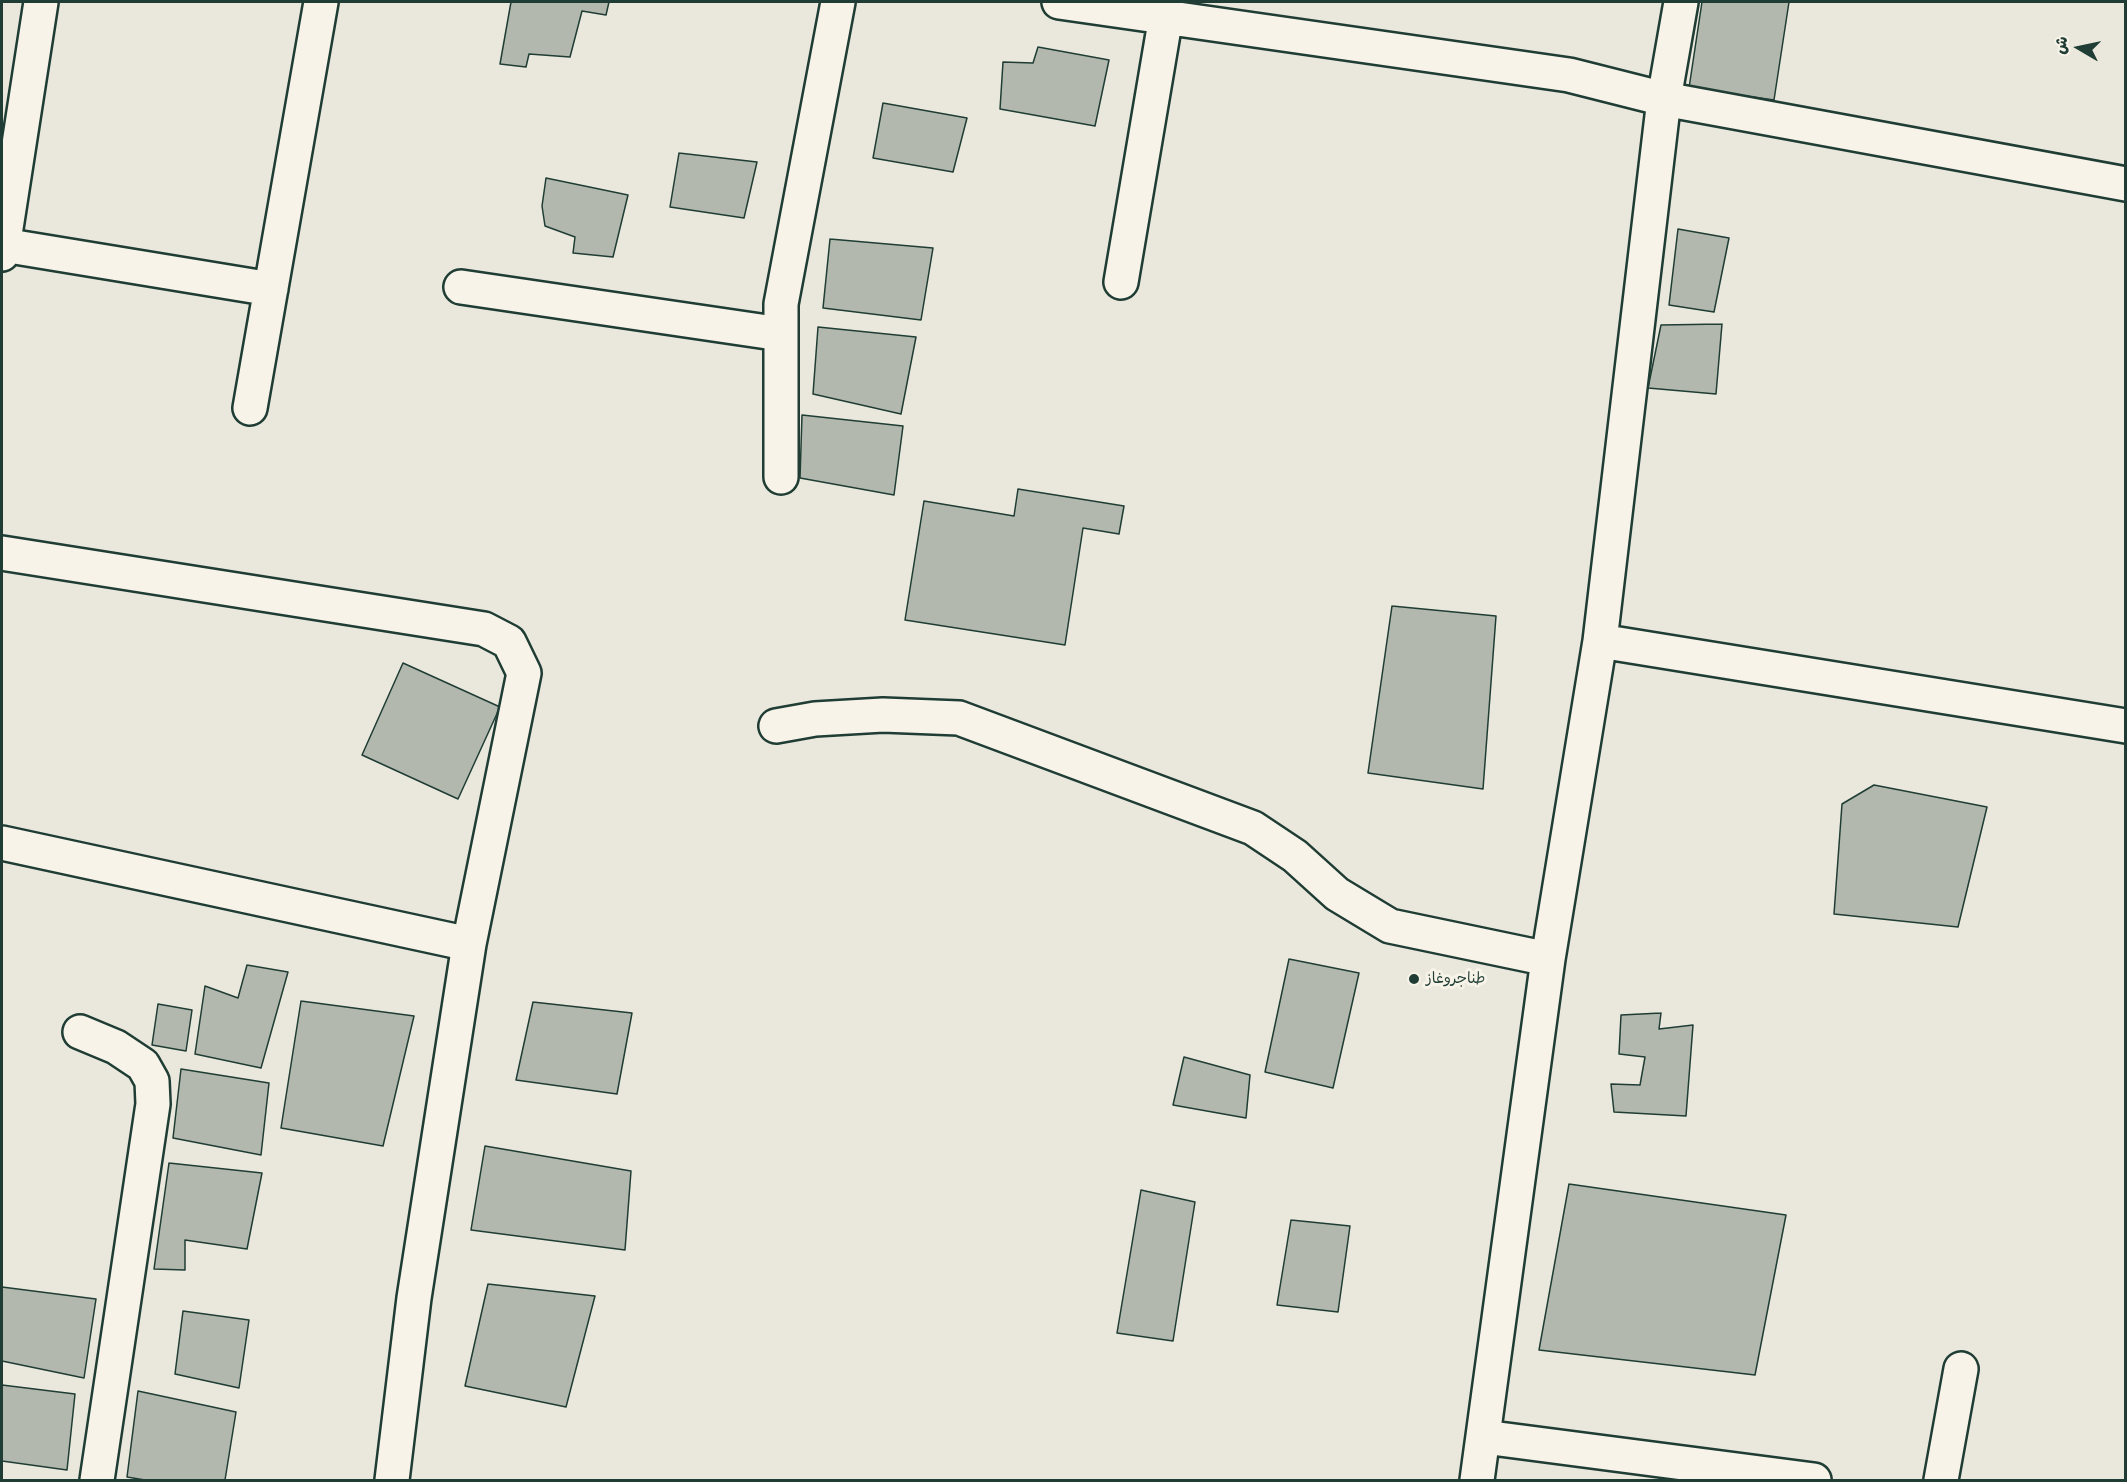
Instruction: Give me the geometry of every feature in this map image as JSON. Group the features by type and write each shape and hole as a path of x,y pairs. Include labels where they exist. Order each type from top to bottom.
{"street":[{"path":"42,2 2,249 271,289"},
{"path":"250,408 321,2"},
{"path":"781,477 781,304 838,2"},
{"path":"1059,2 1569,75 1664,99 2126,184"},
{"path":"1478,1480 1548,959 1600,641 1664,99 1680,2"},
{"path":"1120,282 1166,16"},
{"path":"460,287 781,334"},
{"path":"2,553 484,628 509,642 524,673 469,944 414,1298 392,1480"},
{"path":"1600,641 2126,726"},
{"path":"776,726 815,719 883,715 959,718 1253,828 1295,856 1337,894 1390,926 1548,959"},
{"path":"2,843 469,944"},
{"path":"80,1032 116,1047 143,1065 152,1081 153,1104 97,1480"},
{"path":"1941,1480 1961,1369"},
{"path":"1484,1437 1814,1480"}],"building":[{"path":"511,2 609,2 606,15 582,11 570,57 529,54 526,67 500,64"},
{"path":"1702,2 1789,2 1774,100 1689,88"},
{"path":"1038,47 1109,60 1095,126 1000,109 1003,62 1033,63"},
{"path":"883,103 967,118 953,172 873,158"},
{"path":"679,153 757,162 744,218 670,207"},
{"path":"546,178 628,195 613,257 573,253 575,237 545,226 542,206"},
{"path":"1678,229 1729,238 1714,312 1669,305"},
{"path":"830,239 933,248 921,320 823,308"},
{"path":"1722,324 1716,394 1648,388 1661,325"},
{"path":"818,327 916,337 901,414 813,394"},
{"path":"802,415 903,426 894,495 800,478"},
{"path":"1018,489 1124,506 1119,534 1083,528 1065,645 905,620 924,501 1014,516"},
{"path":"1392,606 1496,616 1483,789 1368,773"},
{"path":"403,663 500,707 458,799 362,755"},
{"path":"1874,785 1987,807 1958,927 1834,914 1842,804"},
{"path":"1289,959 1359,973 1333,1088 1265,1072"},
{"path":"247,965 288,972 261,1068 195,1054 205,986 238,998"},
{"path":"301,1001 414,1016 383,1146 281,1128"},
{"path":"533,1002 632,1013 617,1094 516,1080"},
{"path":"158,1004 192,1010 186,1051 152,1045"},
{"path":"1661,1013 1659,1029 1693,1025 1686,1116 1614,1112 1611,1084 1640,1085 1645,1057 1619,1054 1621,1015"},
{"path":"1184,1057 1250,1075 1246,1118 1173,1105"},
{"path":"181,1069 269,1083 261,1155 173,1138"},
{"path":"485,1146 631,1171 625,1250 471,1230"},
{"path":"169,1163 262,1173 247,1249 185,1240 185,1270 154,1269"},
{"path":"1569,1184 1786,1215 1755,1375 1539,1350"},
{"path":"1141,1190 1195,1202 1173,1341 1117,1333"},
{"path":"1291,1220 1350,1226 1338,1312 1277,1305"},
{"path":"488,1284 595,1296 566,1407 465,1386"},
{"path":"2,1287 96,1299 84,1378 2,1361"},
{"path":"183,1311 249,1320 239,1388 175,1374"},
{"path":"2,1385 75,1394 67,1470 2,1461"},
{"path":"138,1391 236,1412 225,1480 145,1480 127,1477"}],"place":[{"name":"طناجروغاز","path":"1414,979"}]}
